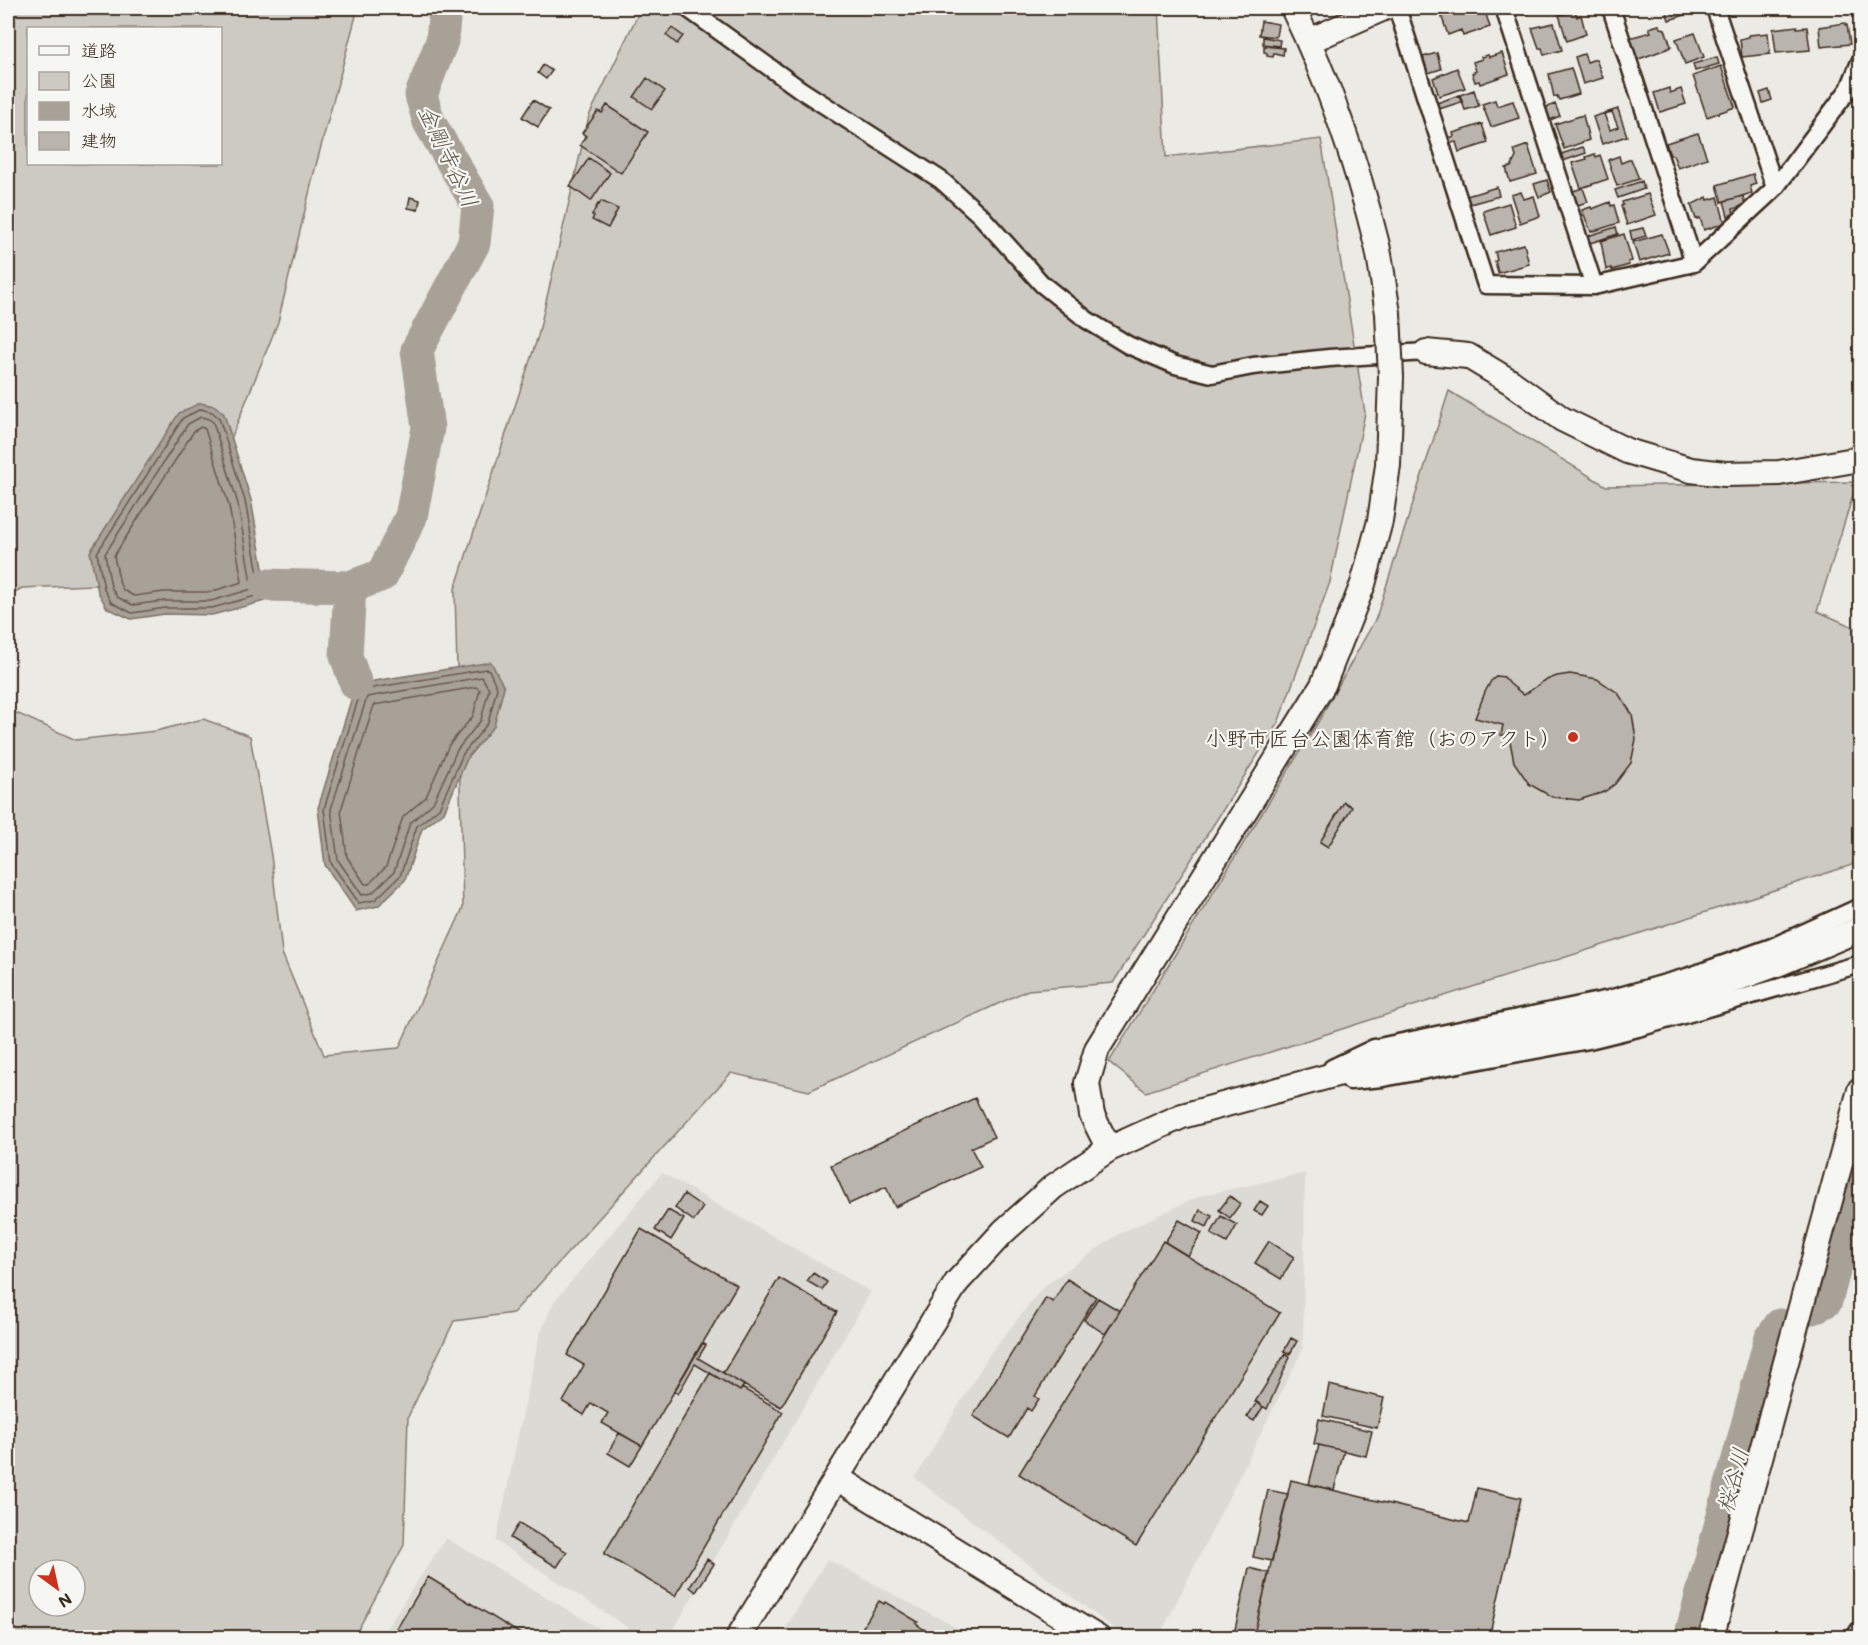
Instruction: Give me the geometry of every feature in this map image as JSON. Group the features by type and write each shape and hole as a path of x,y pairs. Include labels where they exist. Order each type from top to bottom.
{"street":[{"path":"687,8 801,90 941,180 980,215 1042,284 1087,320 1128,345 1175,365 1212,374 1253,366 1329,358 1426,352 1468,356 1511,382 1562,419 1627,451 1690,470 1725,474 1779,473 1860,459"},
{"path":"1109,1149 1092,1114 1087,1083 1097,1048 1323,685 1363,584 1380,521 1388,465 1391,377 1388,312 1374,235 1332,99 1293,8"},
{"path":"1309,41 1384,8"},
{"path":"1397,8 1486,285 1594,286 1694,263 1775,188 1849,89 1860,62"},
{"path":"1504,8 1594,286"},
{"path":"1611,8 1694,263"},
{"path":"1715,8 1775,188"},
{"path":"1295,1085 1374,1048 1609,999 1688,977 1772,947 1860,907"},
{"path":"738,1638 957,1282 1003,1232 1053,1187 1109,1149 1182,1116 1295,1085 1624,1013 1711,988 1780,963 1854,932"},
{"path":"1295,1085 1383,1078 1589,1040 1860,964"},
{"path":"1711,1638 1860,1090"},
{"path":"837,1478 1098,1638"},
{"path":"1854,1638 1860,1629"}],"shaded area":[{"path":"662,1173 871,1292 669,1637 642,1637 496,1541 539,1337 553,1303"},
{"path":"1305,1173 1303,1349 1159,1637 1125,1637 915,1478 989,1355 1044,1286 1120,1233 1200,1196"},
{"path":"446,1538 614,1637 380,1638"},
{"path":"827,1559 974,1637 780,1638"}],"green space":[{"path":"8,8 358,8 315,169 278,322 193,533 116,584 22,588 8,596"},
{"path":"641,8 1158,8 1166,157 1321,139 1365,413 1330,582 1278,723 1113,983 1028,990 809,1091 731,1073 513,1313 454,1321 408,1417 404,1545 354,1637 8,1637 8,703 14,712 76,740 156,731 203,719 250,736 271,855 282,953 324,1055 399,1048 463,908 455,589 538,336 589,116"},
{"path":"1449,391 1606,486 1857,482 1817,611 1860,630 1860,840 1852,865 1146,1092 1109,1062 1318,722 1376,618"}],"water":[{"path":"200,403 215,406 224,414 251,500 266,585 265,601 212,615 165,614 131,619 107,608 98,592 90,552 179,413"},
{"path":"491,662 504,687 494,726 468,757 444,812 422,829 405,880 378,906 356,911 325,865 318,808 356,684"}],"building":[{"path":"1454,8 1468,8 1469,11 1484,8 1490,27 1463,36 1461,30 1448,35 1440,12"},
{"path":"1517,8 1546,8 1523,15"},
{"path":"1665,8 1690,9 1686,10 1688,14 1669,20"},
{"path":"1575,10 1577,17 1581,15 1586,34 1567,41 1559,15"},
{"path":"1261,21 1278,24 1276,37 1259,35"},
{"path":"1554,23 1562,50 1544,55 1532,28"},
{"path":"1845,23 1850,44 1821,47 1819,27"},
{"path":"1659,25 1665,29 1671,46 1636,60 1629,38 1651,32 1649,28"},
{"path":"1797,26 1797,28 1807,27 1810,50 1776,53 1773,29"},
{"path":"672,28 683,36 677,44 666,35"},
{"path":"1695,33 1704,57 1685,64 1676,39"},
{"path":"1768,33 1770,54 1742,57 1740,39 1749,37 1749,35"},
{"path":"1263,37 1280,40 1279,46 1263,44"},
{"path":"1264,46 1284,48 1283,55 1274,53 1273,57 1267,56"},
{"path":"1437,53 1441,69 1428,73 1423,57"},
{"path":"1502,53 1509,74 1480,84 1479,81 1475,82 1472,73 1476,71 1473,62 1482,59 1481,57"},
{"path":"1584,54 1587,62 1596,59 1603,78 1583,84 1575,57"},
{"path":"1717,57 1719,64 1695,71 1693,64"},
{"path":"543,65 552,71 546,79 538,73"},
{"path":"1721,66 1735,107 1707,117 1693,76"},
{"path":"1457,68 1465,88 1439,96 1433,78"},
{"path":"1571,68 1579,94 1559,100 1557,96 1554,97 1549,74"},
{"path":"647,78 665,91 652,109 634,97"},
{"path":"1669,88 1670,93 1681,89 1686,104 1660,112 1654,93"},
{"path":"1474,90 1479,106 1465,110 1460,95"},
{"path":"1769,90 1772,100 1763,103 1760,93"},
{"path":"1459,95 1461,102 1439,109 1437,103"},
{"path":"533,100 549,110 538,127 522,117"},
{"path":"1495,100 1497,106 1513,101 1519,118 1491,127 1482,104"},
{"path":"1555,104 1560,116 1550,120 1545,108"},
{"path":"607,105 648,132 621,173 580,145 586,136 582,133 598,111 602,113"},
{"path":"1618,109 1627,136 1602,144 1593,117","holes":["1612,112 1618,127 1610,130 1604,114"]},
{"path":"1583,115 1589,140 1564,149 1555,124"},
{"path":"1482,124 1488,143 1459,152 1456,142 1451,143 1449,138 1454,136 1453,133"},
{"path":"1698,133 1707,158 1678,168 1666,143"},
{"path":"1528,145 1537,174 1510,182 1506,168 1511,167 1516,157 1514,150"},
{"path":"1583,147 1586,153 1563,161 1561,154"},
{"path":"1595,154 1596,157 1600,155 1608,179 1581,188 1572,163"},
{"path":"1619,156 1621,163 1631,159 1639,179 1617,186 1608,160"},
{"path":"589,158 610,173 591,201 570,186"},
{"path":"1753,174 1756,184 1750,186 1752,193 1722,202 1717,185"},
{"path":"1547,180 1551,192 1539,197 1534,184"},
{"path":"1642,181 1644,189 1618,198 1615,190"},
{"path":"1497,187 1499,196 1470,204 1467,196"},
{"path":"1583,188 1588,202 1577,205 1573,191"},
{"path":"1521,192 1524,199 1534,196 1540,216 1520,223 1511,195"},
{"path":"1648,194 1656,215 1627,225 1621,206 1622,202"},
{"path":"1743,196 1745,205 1733,209 1734,214 1728,216 1724,201"},
{"path":"410,197 420,200 418,210 408,208"},
{"path":"1707,197 1708,200 1718,197 1725,223 1704,230 1700,218 1696,219 1691,205"},
{"path":"601,201 618,209 608,228 592,220 594,216 592,215"},
{"path":"1610,202 1611,206 1614,205 1619,223 1591,232 1582,210"},
{"path":"1509,203 1516,227 1491,235 1483,211"},
{"path":"1616,227 1618,234 1590,243 1588,236"},
{"path":"1643,228 1646,236 1632,240 1630,231"},
{"path":"1624,234 1632,261 1628,262 1629,265 1606,270 1601,241"},
{"path":"1662,234 1669,253 1639,262 1633,242"},
{"path":"1524,244 1529,264 1498,273 1495,252"},
{"name":"小野市匠台公園体育館（おのアクト）","path":"1570,674 1597,679 1618,693 1632,714 1636,739 1631,763 1615,784 1604,792 1579,800 1552,797 1529,784 1514,762 1509,736 1501,735 1503,725 1475,718 1485,692 1497,676 1504,677 1524,695 1544,681"},
{"path":"1344,802 1352,807 1328,847 1320,842"},
{"path":"975,1098 994,1137 971,1148 981,1167 895,1207 886,1187 849,1204 831,1165"},
{"path":"684,1194 703,1207 694,1221 675,1208"},
{"path":"1230,1196 1240,1204 1230,1218 1219,1210"},
{"path":"1260,1201 1268,1206 1262,1215 1254,1211"},
{"path":"668,1210 684,1219 671,1240 655,1230"},
{"path":"1200,1210 1212,1216 1207,1227 1195,1221"},
{"path":"1221,1216 1237,1225 1227,1243 1211,1234"},
{"path":"1179,1220 1202,1233 1188,1256 1165,1242"},
{"path":"641,1229 737,1285 642,1446 602,1423 608,1413 591,1403 584,1415 563,1402 584,1365 567,1355"},
{"path":"1163,1241 1280,1313 1136,1546 1019,1474"},
{"path":"1269,1241 1294,1257 1281,1279 1255,1263"},
{"path":"813,1273 827,1282 822,1290 807,1281"},
{"path":"779,1278 837,1312 781,1407 723,1373"},
{"path":"1067,1279 1096,1297 1035,1396 1039,1399 1031,1411 1027,1408 1009,1438 973,1416 1046,1298 1053,1302"},
{"path":"1098,1298 1120,1311 1105,1334 1084,1320"},
{"path":"1291,1338 1297,1341 1290,1354 1284,1351"},
{"path":"702,1343 706,1345 698,1358 744,1385 740,1391 695,1364 678,1394 674,1391"},
{"path":"1285,1354 1290,1357 1267,1409 1255,1402"},
{"path":"710,1373 740,1391 742,1388 783,1412 675,1596 604,1554"},
{"path":"1329,1385 1384,1398 1377,1428 1323,1416"},
{"path":"1257,1402 1263,1407 1254,1421 1247,1417"},
{"path":"1319,1419 1372,1431 1366,1456 1314,1444"},
{"path":"619,1433 642,1446 630,1466 608,1453"},
{"path":"1319,1445 1344,1451 1334,1490 1309,1484"},
{"path":"1291,1480 1469,1523 1477,1488 1521,1498 1489,1638 1253,1638"},
{"path":"1268,1490 1288,1494 1272,1561 1253,1557"},
{"path":"519,1523 567,1552 557,1567 510,1538"},
{"path":"707,1559 714,1564 696,1592 690,1587"},
{"path":"1249,1568 1269,1573 1253,1638 1233,1638"},
{"path":"428,1577 527,1638 391,1638"},
{"path":"879,1601 884,1604 885,1602 918,1622 916,1624 937,1638 856,1638"}],"waterway":[{"name":"金剛寺谷川","path":"356,684 346,656 350,587 382,575 411,517 428,428 417,350 474,243 478,206 429,122 421,95 442,41 445,8"},
{"name":"金剛寺谷川","path":"266,585 350,587"},
{"name":"桜谷川","path":"1812,1308 1826,1301 1860,1175"},
{"name":"桜谷川","path":"1690,1638 1770,1340 1780,1325"}],"place":[{"name":"小野市匠台公園体育館（おのアクト）","path":"1573,737"}]}
